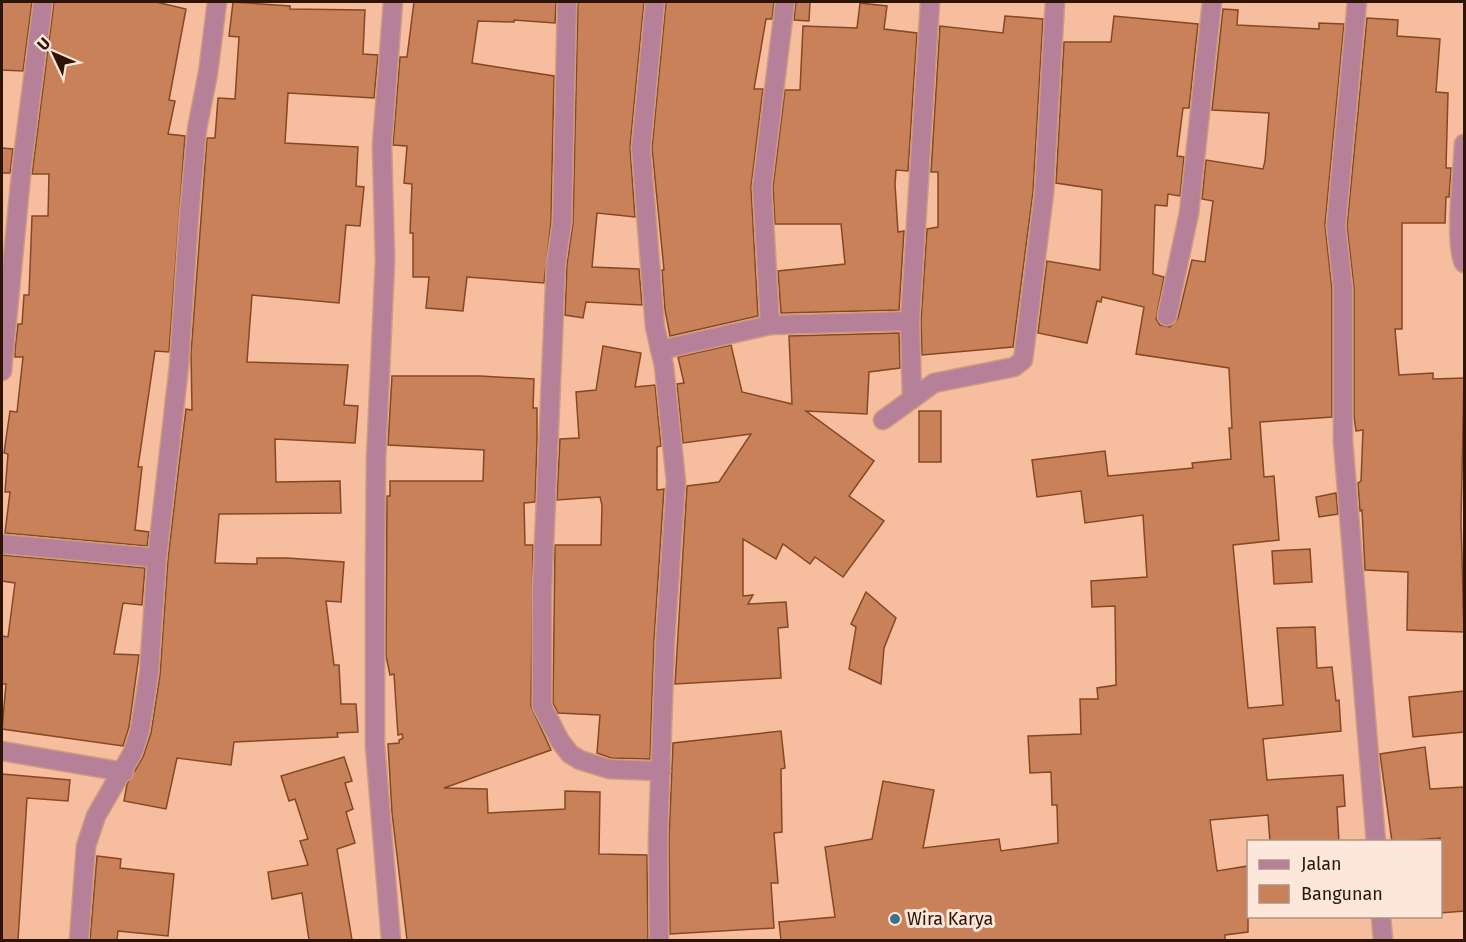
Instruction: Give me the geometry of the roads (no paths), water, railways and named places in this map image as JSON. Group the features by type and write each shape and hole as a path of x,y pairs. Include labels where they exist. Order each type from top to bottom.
{"street":[{"path":"2,370 22,165 43,2"},
{"path":"79,940 86,846 96,816 107,794 123,772 140,730 144,707 149,673 157,558 179,366 197,129 208,73 217,2"},
{"path":"391,940 375,745 375,565 376,459 385,260 382,146 393,2"},
{"path":"567,2 562,223 556,263 542,592 542,706 560,741 570,754 580,760 609,769 661,771"},
{"path":"655,2 641,148 655,327 660,350 675,482 665,642 658,839 659,940"},
{"path":"770,325 762,187 785,2"},
{"path":"912,397 910,321 930,2"},
{"path":"883,420 933,383 1014,367 1023,360 1044,193 1055,2"},
{"path":"1167,316 1189,213 1212,2"},
{"path":"1358,2 1336,226 1343,288 1343,441 1376,840"},
{"path":"1464,144 1460,251 1464,263"},
{"path":"660,350 770,325 910,321"},
{"path":"2,544 157,558"},
{"path":"2,751 123,772"},
{"path":"1381,918 1383,940"}],"place":[{"name":"Wira Karya","path":"895,919"}]}
